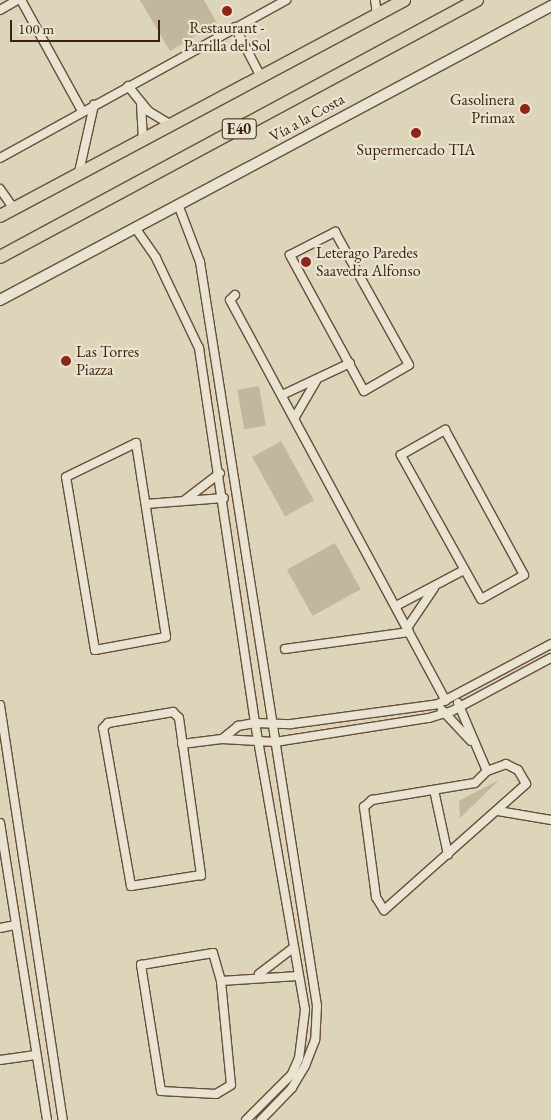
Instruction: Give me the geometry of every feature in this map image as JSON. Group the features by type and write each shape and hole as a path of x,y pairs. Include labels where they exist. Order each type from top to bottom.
{"highway":[{"name":"E40","path":"0,216 168,123 260,77 404,0"},
{"name":"Vía a la Costa","path":"0,257 477,0"}],"street":[{"path":"0,10 17,0"},
{"path":"22,0 82,111"},
{"path":"0,158 286,0"},
{"path":"375,0 377,15"},
{"name":"Vía a la Costa","path":"522,19 550,0"},
{"name":"Vía a la Costa","path":"0,300 179,207 522,19 551,6"},
{"path":"235,28 260,77"},
{"path":"128,86 141,103 168,123"},
{"path":"141,103 143,137"},
{"path":"79,172 94,105"},
{"path":"0,189 14,209"},
{"path":"179,207 200,262 317,1006 315,1040 305,1066 287,1094 261,1120"},
{"path":"136,229 156,258 199,348 227,518 254,723 305,1010 299,1058 292,1074 246,1120"},
{"path":"335,232 409,365 364,391 350,363 290,254 335,232"},
{"path":"235,295 230,300 446,701"},
{"path":"282,395 350,363"},
{"path":"295,418 317,380"},
{"path":"445,430 524,575 480,599 464,570 401,455 445,430"},
{"path":"136,442 146,504 166,637 95,650 66,478 136,442"},
{"path":"184,502 220,473"},
{"path":"146,504 224,498"},
{"path":"227,518 241,515"},
{"path":"396,606 464,570"},
{"path":"286,649 408,630 435,586"},
{"path":"222,738 238,726 254,723 274,723 438,704 551,644"},
{"path":"182,744 222,738 258,738 275,742 444,714 551,658"},
{"path":"455,696 471,742 488,771"},
{"path":"438,704 444,714 471,742"},
{"path":"0,705 63,1120"},
{"path":"173,712 179,718 182,744 201,875 130,886 103,728 108,723 173,712"},
{"path":"506,764 524,777 526,784 386,910 377,904 364,808 372,800 475,783 488,771 506,764"},
{"path":"434,790 448,855"},
{"path":"498,811 551,820"},
{"path":"0,823 47,1120"},
{"path":"6,864 24,861"},
{"path":"286,902 300,900"},
{"path":"0,928 16,925"},
{"path":"256,976 293,948"},
{"path":"211,953 221,981 231,1085 216,1094 161,1091 141,965 211,953"},
{"path":"221,981 256,976 298,976"},
{"path":"305,1010 317,1006"},
{"path":"0,1060 36,1055"}],"shaded area":[{"path":"140,0 204,0 217,23 170,51"},
{"path":"259,386 266,425 244,429 237,390"},
{"path":"281,441 314,500 285,516 252,457"},
{"path":"335,543 361,589 313,616 287,570"},
{"path":"499,780 460,818 459,801"}],"place":[{"name":"Restaurant - Parrilla del Sol","path":"227,11"},
{"name":"Gasolinera Primax","path":"525,109"},
{"name":"Supermercado TIA","path":"416,133"},
{"name":"Leterago Paredes Saavedra Alfonso","path":"306,262"},
{"name":"Las Torres Piazza","path":"66,361"}]}
